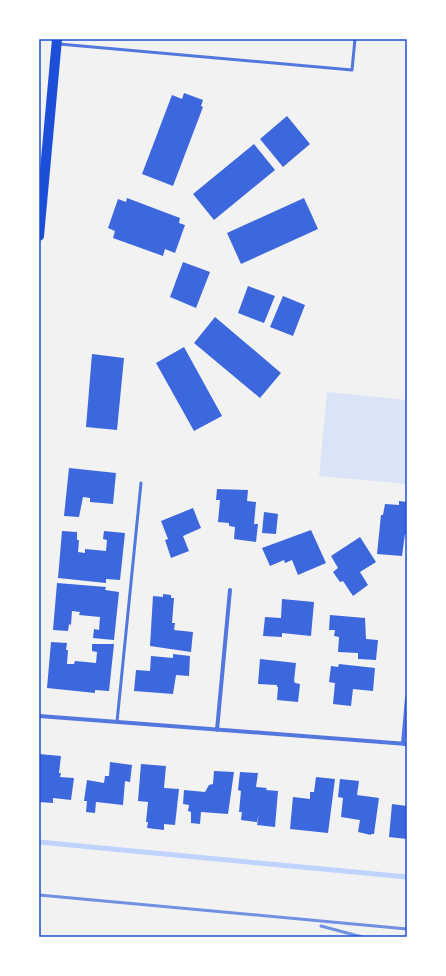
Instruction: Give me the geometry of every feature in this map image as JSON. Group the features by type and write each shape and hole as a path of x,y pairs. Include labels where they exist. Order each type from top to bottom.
{"main road":[{"path":"39,236 57,41"}],"street":[{"path":"216,730 230,590"},
{"path":"39,716 405,744 407,698"}],"lane":[{"path":"57,41 352,70 355,39"},
{"path":"117,722 141,483"}],"shaded area":[{"path":"327,392 407,400 407,484 319,476"}],"building":[{"path":"184,93 203,100 201,106 203,107 173,186 142,174 172,95 182,99"},
{"path":"287,116 310,144 283,167 260,139"},
{"path":"254,144 275,170 214,220 193,194"},
{"path":"127,198 180,218 179,223 185,225 175,253 165,249 163,256 113,238 115,231 108,228 118,199 126,202"},
{"path":"304,198 318,229 241,264 227,233"},
{"path":"183,262 210,272 196,308 170,297"},
{"path":"248,286 275,296 264,323 238,313"},
{"path":"283,296 305,305 293,336 270,327"},
{"path":"215,317 281,373 260,398 194,343"},
{"path":"184,347 222,416 194,431 156,363"},
{"path":"92,354 124,358 117,430 86,427"},
{"path":"69,468 116,473 113,504 90,502 90,498 83,497 79,517 64,516"},
{"path":"217,489 248,490 247,501 256,502 254,524 258,524 256,542 234,539 235,527 229,526 229,523 218,522 220,500 216,500"},
{"path":"399,501 407,502 407,534 405,534 402,556 377,554 381,515 383,515 385,504 399,505"},
{"path":"193,508 201,528 183,536 189,551 171,558 165,540 168,539 161,521"},
{"path":"264,512 278,514 276,534 262,533"},
{"path":"311,530 326,563 298,575 292,560 285,563 284,560 270,566 262,548"},
{"path":"62,531 77,532 77,540 79,540 78,552 85,553 85,549 106,551 107,540 103,539 104,531 125,533 120,580 106,579 106,583 58,578"},
{"path":"360,537 376,562 360,572 368,585 353,596 343,581 340,582 333,572 338,568 331,556"},
{"path":"57,583 106,587 105,590 119,592 114,640 93,638 94,629 99,630 100,617 79,615 80,612 72,611 71,625 69,624 68,631 53,630"},
{"path":"163,594 171,595 171,598 174,598 172,623 175,623 174,630 193,632 191,652 150,646 153,596 163,597"},
{"path":"282,599 314,602 311,636 282,633 282,637 263,636 265,617 281,618"},
{"path":"330,615 365,618 366,639 378,640 376,660 358,659 358,653 338,652 339,637 334,636 335,630 329,630"},
{"path":"51,642 67,643 67,664 74,664 75,661 96,663 97,652 92,651 92,644 114,644 109,691 95,690 95,693 47,688"},
{"path":"173,654 190,656 189,676 176,675 173,694 134,691 136,670 150,671 151,656 173,658"},
{"path":"260,659 296,663 294,681 295,683 300,684 298,702 277,700 277,685 258,684"},
{"path":"339,664 375,668 373,691 353,689 351,706 333,704 335,683 329,682 331,666 338,667"},
{"path":"39,754 61,756 60,777 74,778 71,800 53,798 53,803 39,802"},
{"path":"110,762 132,765 130,782 125,781 123,805 96,802 95,813 86,812 87,801 84,801 87,780 104,783 105,776 109,776"},
{"path":"141,764 166,766 164,788 179,789 175,825 164,824 164,830 147,828 148,822 146,822 148,802 138,801"},
{"path":"214,771 234,772 228,814 201,812 200,824 191,823 191,812 188,811 189,805 183,804 184,790 205,792 209,785 213,784"},
{"path":"240,772 258,773 256,787 278,791 275,827 257,825 259,814 257,822 241,820 242,812 239,812 241,791 238,790"},
{"path":"316,777 335,779 328,833 290,829 293,797 310,799 310,792 314,792"},
{"path":"340,779 359,781 357,795 379,798 374,834 371,835 358,832 360,820 341,817 343,798 338,797"},
{"path":"392,804 407,806 407,839 389,837"}],"waterway":[{"path":"39,842 407,877"}],"railway":[{"path":"39,895 407,929"},
{"path":"321,926 362,937"}]}
